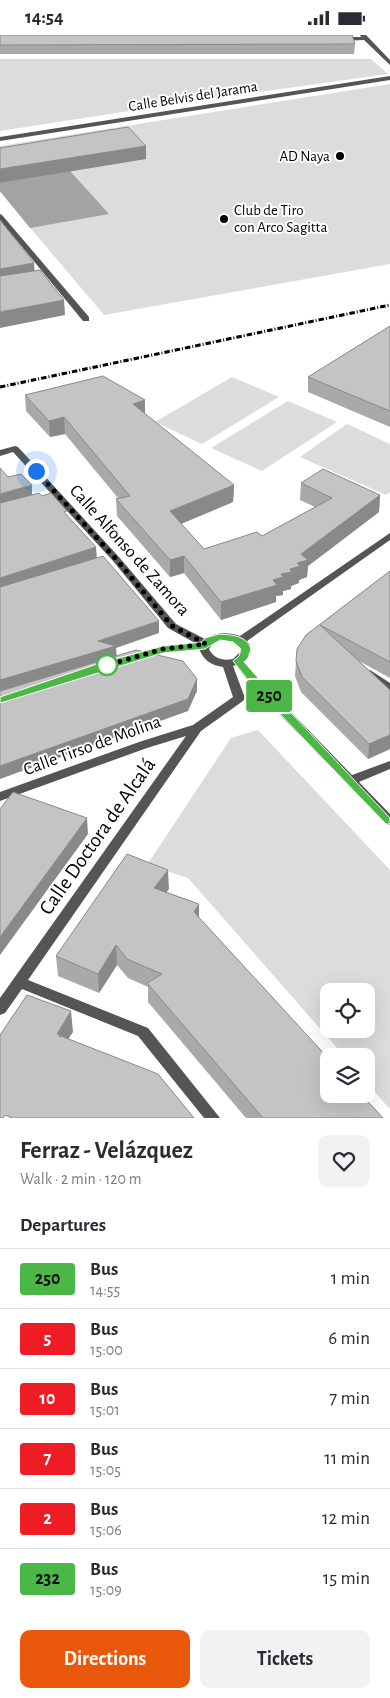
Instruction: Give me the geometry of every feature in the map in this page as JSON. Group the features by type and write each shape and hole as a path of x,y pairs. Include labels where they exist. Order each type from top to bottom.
{"street":[{"path":"331,39 364,36 390,63"},
{"name":"Calle Belvis del Jarama","path":"0,139 390,79"},
{"path":"0,216 86,319"},
{"path":"43,280 52,279"},
{"name":"Calle Alfonso de Zamora","path":"0,453 15,449 52,496 172,626 206,645"},
{"path":"240,641 390,536"},
{"path":"129,659 163,649 206,645 219,637 231,637 240,641 245,645 246,654 232,662 210,660 204,653 206,645"},
{"path":"232,662 256,683 390,821"},
{"name":"Calle Doctora de Alcalá","path":"0,1009 197,728 239,698 232,662"},
{"path":"367,671 390,688"},
{"name":"Calle Tirso de Molina","path":"0,797 143,745 197,728"},
{"path":"351,780 390,765"},
{"path":"20,982 143,1032 213,1118"}],"shaded area":[{"path":"0,59 371,59 388,74 0,131"},
{"path":"390,84 390,264 104,315 0,192 0,146"},
{"path":"70,171 109,214 30,228 0,191 0,183"},
{"path":"232,377 279,397 202,444 155,422"},
{"path":"288,401 337,422 262,471 211,448"},
{"path":"347,424 390,444 390,492 386,495 300,457"},
{"path":"258,730 390,870 390,1109 375,1092 375,1048 337,1048 328,1038 375,1038 375,983 320,983 320,1029 188,878 147,865 231,738"}],"building":[{"path":"0,35 352,35 355,44 0,45"},
{"path":"128,127 146,146 0,169 0,148"},
{"path":"0,220 34,263 0,269"},
{"path":"40,270 64,300 0,312 0,276"},
{"path":"390,326 390,411 308,377"},
{"path":"103,376 145,400 133,404 234,485 170,511 204,549 257,532 262,536 332,498 301,483 323,469 380,495 301,554 308,560 297,563 300,566 290,569 292,572 281,574 283,577 273,580 277,585 221,602 184,556 170,560 116,499 130,496 64,417 49,421 25,395"},
{"path":"0,468 8,477 21,474 32,485 0,494"},
{"path":"39,493 42,496 51,493 67,511 64,512 96,547 0,578 0,503"},
{"path":"103,556 159,621 98,641 116,646 0,680 0,587"},
{"path":"390,571 390,662 320,625 390,690 390,735 369,744 302,677 296,661 297,649 306,635"},
{"path":"136,650 183,661 197,679 188,699 0,766 0,691"},
{"path":"13,792 87,818 0,937 0,809"},
{"path":"127,854 168,870 154,888 199,904 194,912 320,1049 320,1103 369,1103 383,1118 263,1118 147,983 162,974 127,959 116,945 98,974 56,956"},
{"path":"27,995 71,1011 57,1034 60,1035 59,1037 61,1036 158,1074 194,1118 12,1118 5,1115 3,1118 0,1118 0,1035"}],"railway":[{"path":"0,387 390,305"}],"bus line":[{"name":"250","path":"0,699 163,649 205,645 219,637 231,637 245,645 246,654 238,661 256,683 390,821"}],"place":[{"name":"AD Naya","path":"340,156"},
{"name":"Club de Tiro con Arco Sagitta","path":"224,219"}],"route":[{"path":"36,471 116,559 172,626 206,644 163,649 104,666 107,665"}]}
